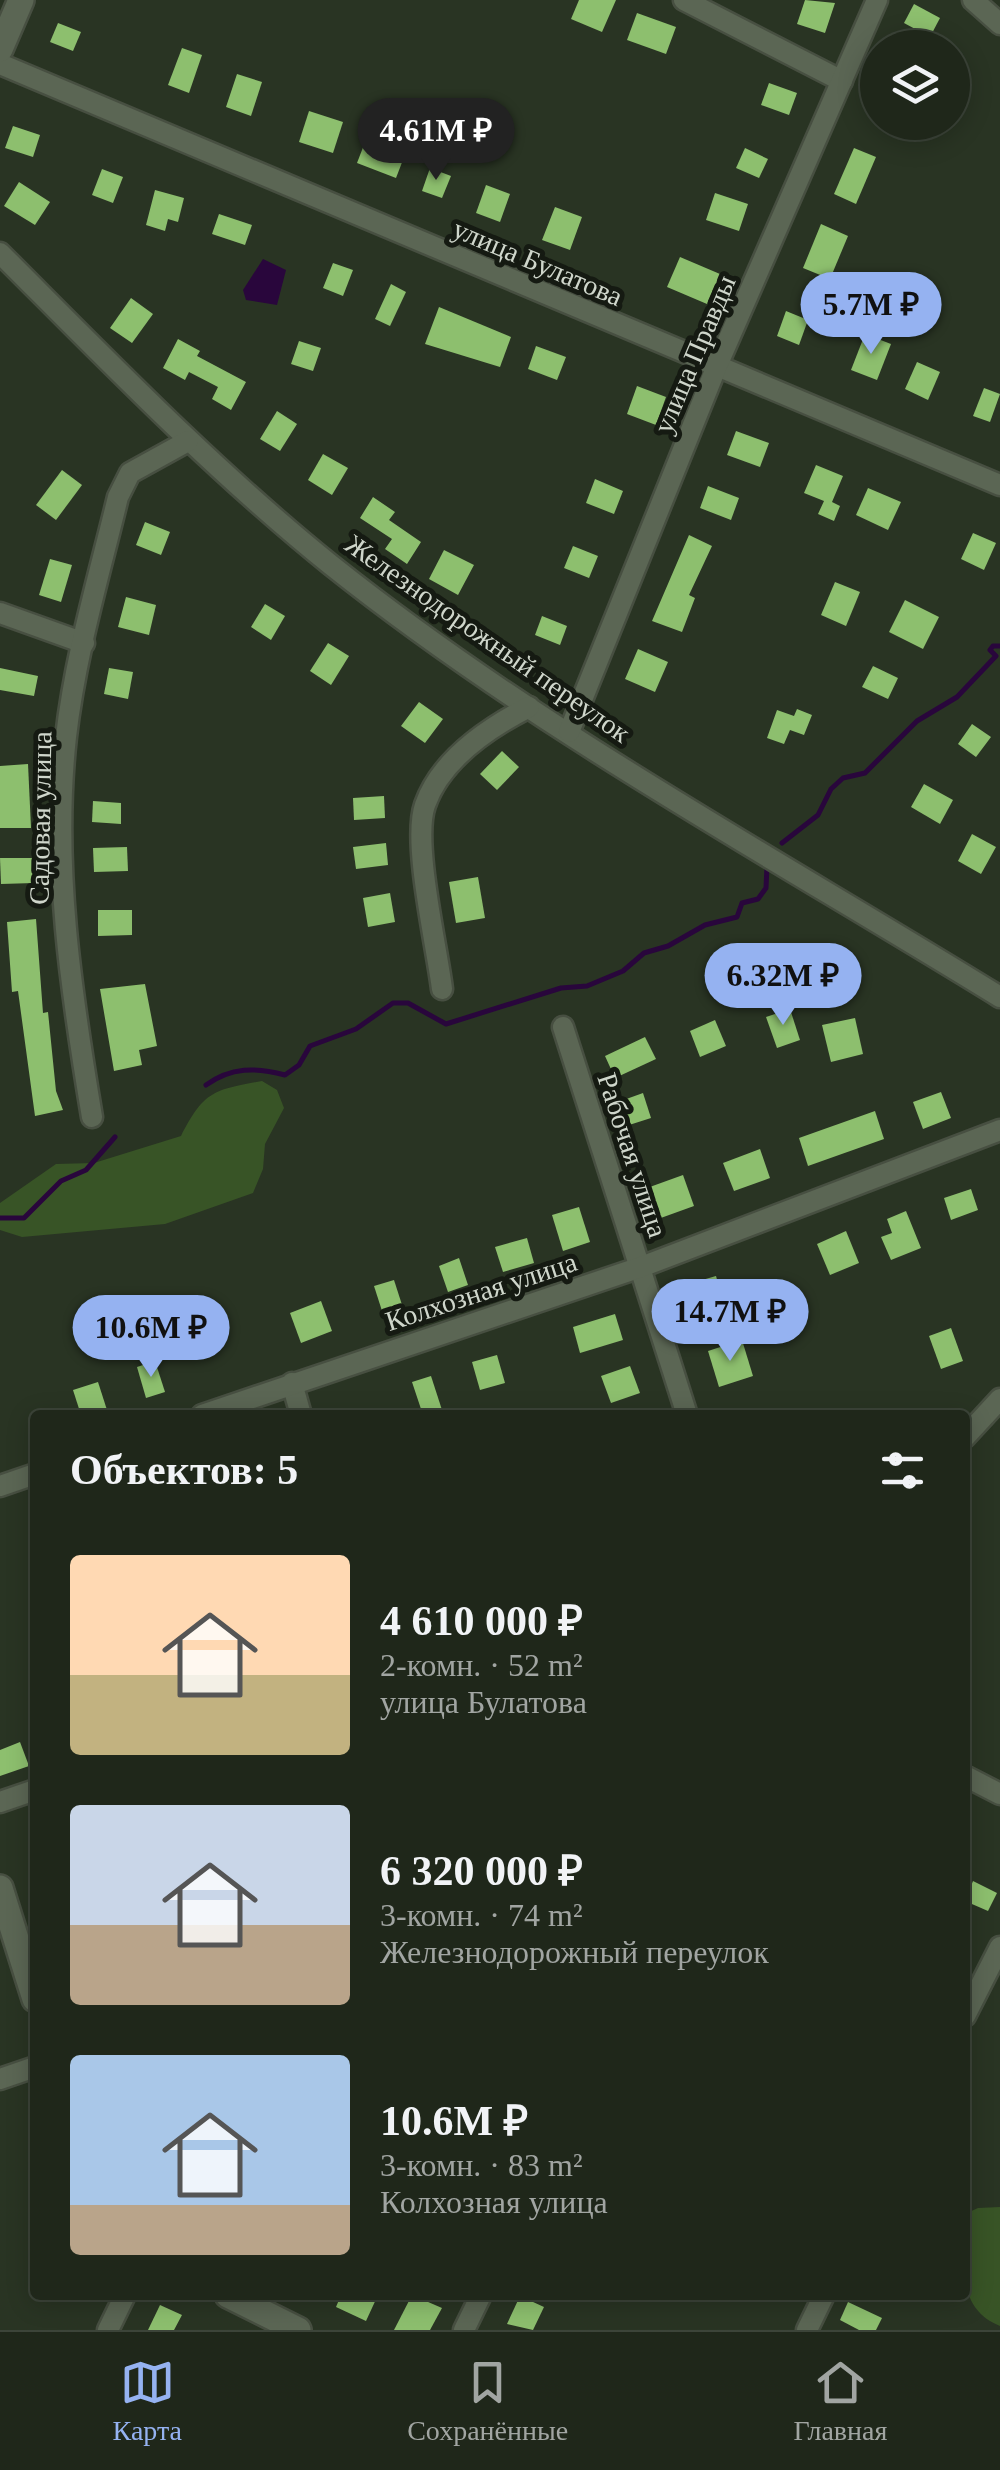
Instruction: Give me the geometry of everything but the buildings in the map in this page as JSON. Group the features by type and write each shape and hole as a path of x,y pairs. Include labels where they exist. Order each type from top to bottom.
{"street":[{"path":"0,49 22,0"},
{"path":"684,0 842,81"},
{"name":"улица Правды","path":"569,732 716,368 876,0"},
{"path":"973,0 1000,24"},
{"name":"улица Булатова","path":"0,64 1000,485"},
{"name":"Железнодорожный переулок","path":"0,253 188,441 332,565 528,707 1000,997"},
{"name":"Садовая улица","path":"92,1117 68,973 63,860 66,737 84,643 124,485 130,473 188,441"},
{"path":"0,613 84,643"},
{"path":"442,989 422,842 424,808 434,788 482,730 528,707"},
{"name":"Рабочая улица","path":"562,1027 685,1410"},
{"name":"Колхозная улица","path":"216,1410 641,1267 1000,1130"},
{"path":"292,1383 300,1410"},
{"path":"970,1432 1000,1399"},
{"path":"0,1486 30,1476"},
{"path":"970,1779 1000,1794"},
{"path":"0,1802 30,1792"},
{"path":"0,1888 30,1983"},
{"path":"970,2006 999,1951"},
{"path":"0,2079 30,2068"},
{"path":"108,2330 123,2300"},
{"path":"238,2300 298,2330"},
{"path":"464,2330 478,2300"},
{"path":"807,2330 822,2300"}],"green space":[{"path":"262,1081 277,1090 284,1108 265,1144 263,1169 253,1193 165,1224 22,1237 0,1230 0,1203 56,1164 94,1163 181,1136 196,1110 211,1095"},
{"path":"1000,2207 1000,2326 985,2317 970,2298 970,2212"}],"shaded area":[{"path":"263,259 286,270 277,305 246,300 243,290"}],"waterway":[{"path":"782,843 818,815 831,789 843,778 865,773 917,721 957,697 996,656 990,650 993,646 1000,646"},
{"path":"206,1085 244,1070 285,1075 299,1065 310,1046 356,1029 393,1003 408,1003 446,1024 561,988 587,986 623,971 644,953 668,946 705,925 737,917 742,903 758,899 766,888 767,866"},
{"path":"0,1218 24,1218 61,1181 86,1170 115,1137"}]}
